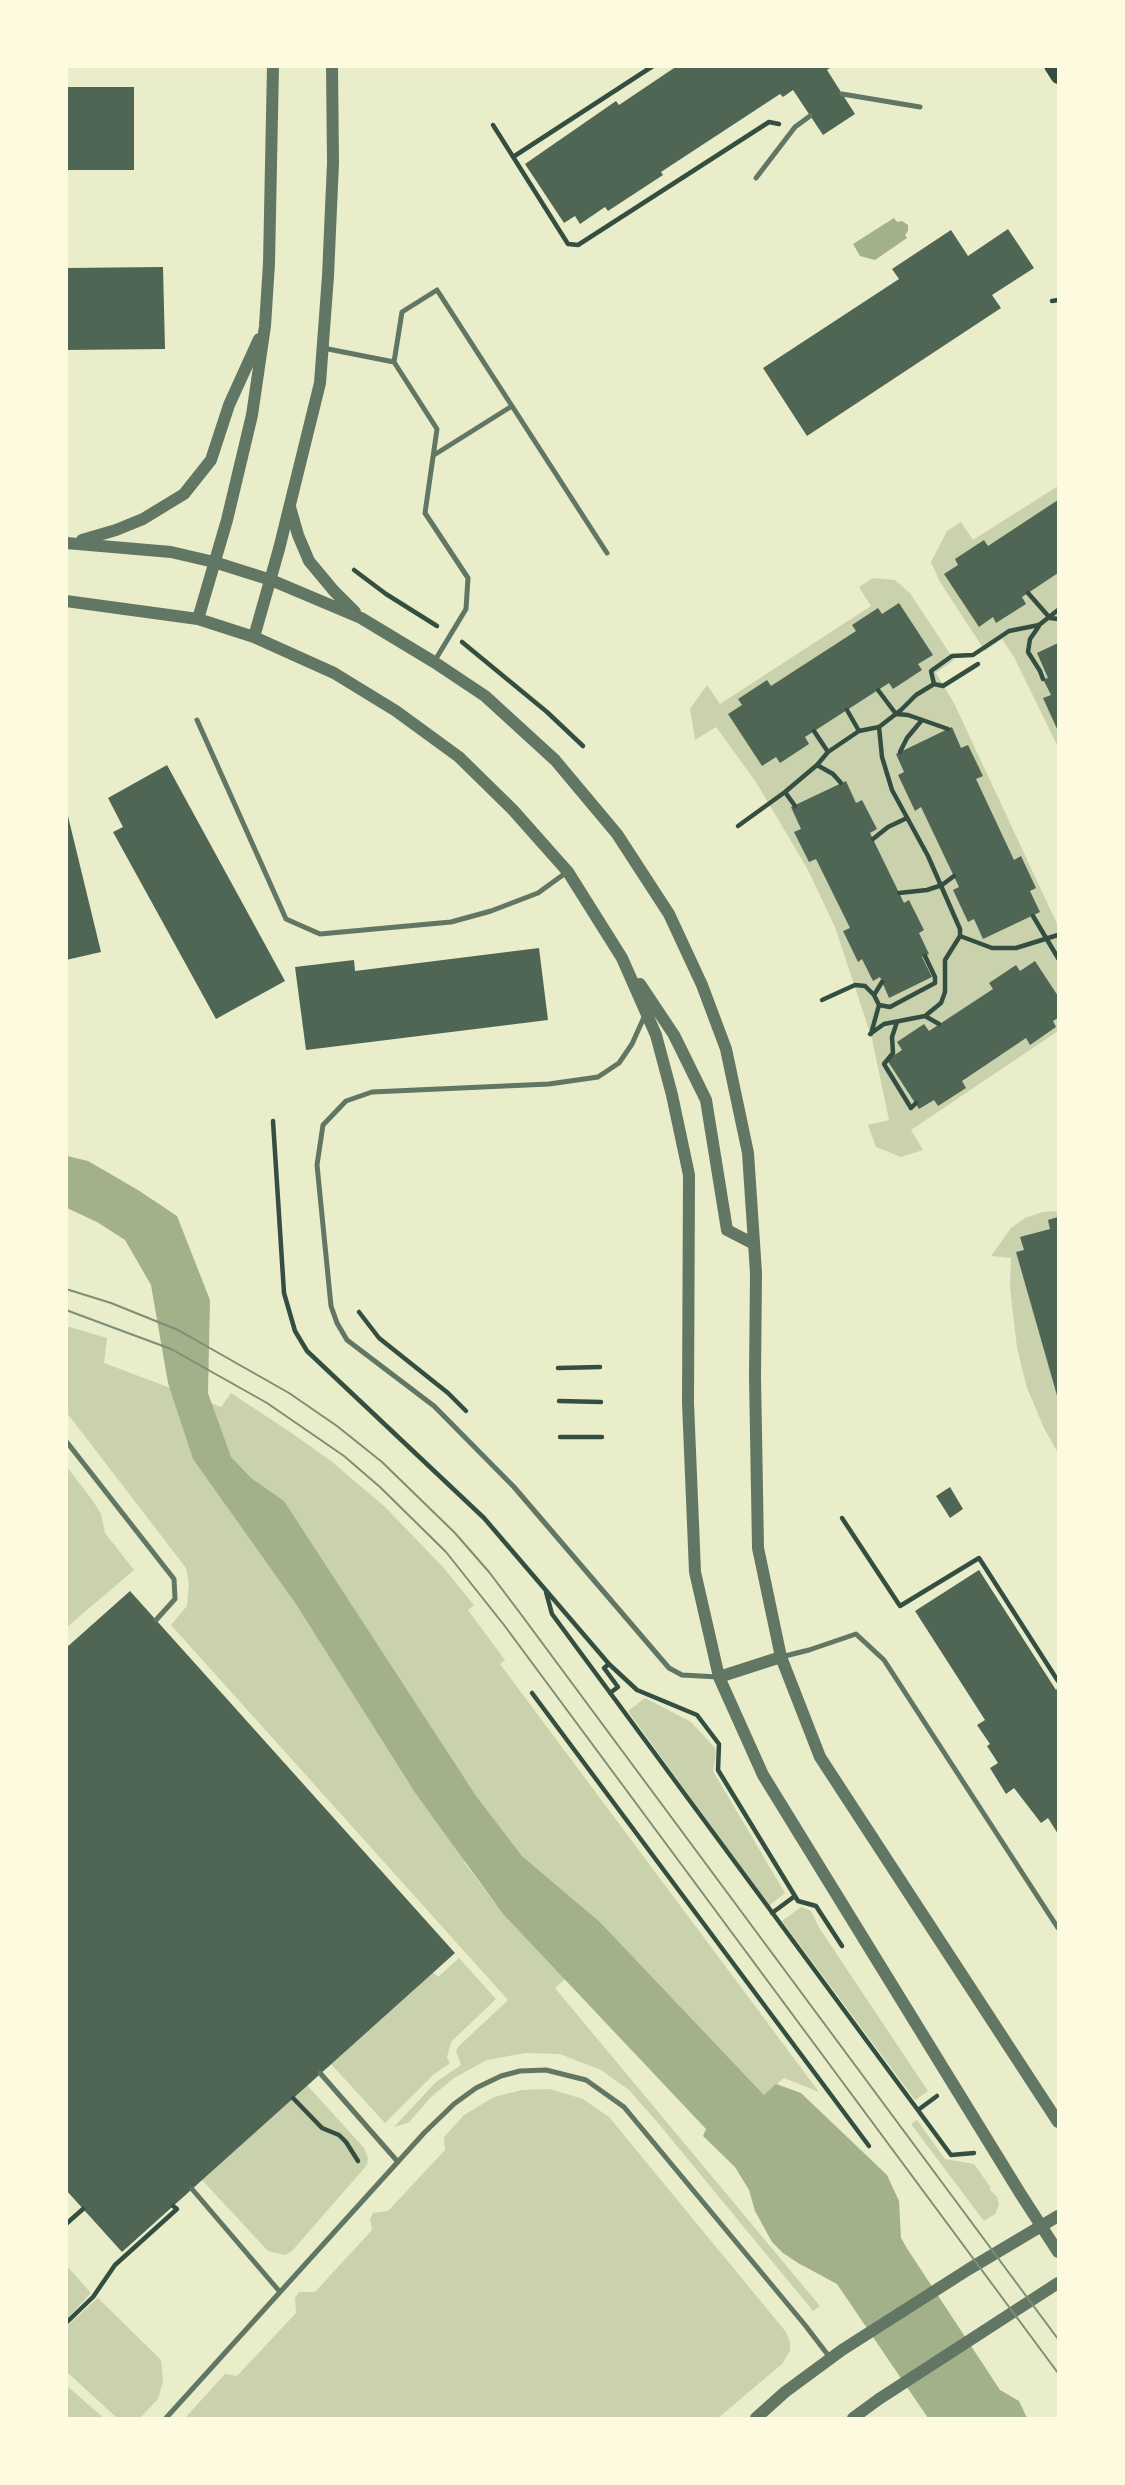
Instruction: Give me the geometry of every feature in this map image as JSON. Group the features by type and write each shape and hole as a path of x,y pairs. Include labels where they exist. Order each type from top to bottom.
{"main road":[{"path":"1051,66 1059,77"}],"street":[{"path":"198,619 252,415 265,326 273,66"},
{"path":"254,637 290,507 320,383 333,163 332,66"},
{"path":"69,543 116,530 143,519 184,494 211,460 229,405 265,326"},
{"path":"290,507 309,561 361,618"},
{"path":"69,543 171,552 271,580 361,618 434,662 485,696 555,760 617,834 669,914 702,985 726,1049 748,1153 756,1273 758,1548 780,1657 820,1758 1059,2122"},
{"path":"66,601 198,619 254,637 334,673 396,711 459,757 513,810 568,872 674,1035 706,1100 727,1230 754,1244"},
{"path":"622,958 656,1035 689,1175 688,1403 695,1572 719,1677 763,1775 1059,2252"},
{"path":"719,1677 780,1657"},
{"path":"756,2418 785,2392 842,2350 969,2269 1059,2216"},
{"path":"853,2418 1059,2283"}],"lane":[{"path":"842,94 920,107"},
{"path":"756,178 794,127 810,116"},
{"path":"434,662 466,609 468,578 425,513 437,429 394,362 402,312 437,290 607,553"},
{"path":"323,348 394,362"},
{"path":"433,456 513,407"},
{"path":"197,720 286,919 320,934 450,922 491,911 538,893 568,872"},
{"path":"646,1012 632,1044 619,1063 598,1077 549,1084 372,1092 346,1101 323,1125 317,1165 331,1306 347,1340 434,1406 514,1487 669,1668 682,1675 719,1677"},
{"path":"66,1441 174,1579 174,1599 156,1620"},
{"path":"780,1657 856,1634 884,1660 1059,1928"},
{"path":"166,2418 454,2104 476,2088 501,2076 520,2071 546,2070 586,2080 624,2106 831,2359"},
{"path":"320,2073 398,2162"},
{"path":"192,2189 280,2292"}],"path":[{"path":"513,157 653,66"},
{"path":"493,125 568,244 578,245 769,122 794,127"},
{"path":"1028,593 1050,618 1059,619"},
{"path":"934,684 931,671 952,656 972,655 1009,631 1039,625 1059,610"},
{"path":"1039,625 1030,639 1028,652 1043,679"},
{"path":"738,827 785,792 828,752 859,731 879,727 916,695 934,684 943,686 978,664"},
{"path":"878,690 896,714 948,729"},
{"path":"847,710 859,731"},
{"path":"547,712 583,746"},
{"path":"900,752 907,738 922,720"},
{"path":"822,1000 855,985 864,986 874,995 879,1005 870,1034 884,1024 925,1016 941,1003 945,992 945,960 960,936 960,929 942,885 892,790 885,768 879,727"},
{"path":"814,731 828,752"},
{"path":"817,765 833,774 841,783"},
{"path":"785,792 795,806"},
{"path":"873,839 888,827 907,818"},
{"path":"899,893 927,890 942,885 954,876"},
{"path":"1033,916 1059,958"},
{"path":"960,936 992,948 1016,947 1059,935"},
{"path":"879,1005 890,1007 935,983 925,956"},
{"path":"874,995 882,982"},
{"path":"925,1016 939,1024"},
{"path":"897,1022 892,1037 893,1053 884,1064 911,1108 916,1103"},
{"path":"273,1121 284,1293 295,1331 307,1351 484,1518 609,1664 637,1690 697,1715 709,1728 719,1744 718,1770 798,1901 816,1906 845,1951"},
{"path":"558,1368 600,1367"},
{"path":"559,1401 601,1402"},
{"path":"559,1437 602,1437"},
{"path":"842,1518 900,1606 979,1558 1059,1681"},
{"path":"545,1588 552,1614 951,2155 975,2153"},
{"path":"609,1664 604,1668 618,1687 610,1693"},
{"path":"532,1693 869,2146"},
{"path":"772,1913 795,1896"},
{"path":"918,2110 938,2096 931,2085"},
{"path":"293,2098 322,2128 339,2135 358,2161"},
{"path":"967,2141 981,2163"},
{"path":"66,2323 93,2297 115,2265 177,2209 173,2206"},
{"path":"66,2224 83,2209"}],"shaded area":[{"path":"894,218 897,222 902,221 908,225 905,235 907,238 875,260 860,256 853,244"},
{"path":"1058,486 1058,747 1014,657 1002,639 985,651 940,582 931,562 947,531 961,522 973,540"},
{"path":"873,578 895,580 910,593 954,660 936,673 954,703 1058,926 1058,1031 911,1130 923,1150 901,1157 876,1147 868,1125 889,1120 872,1039 835,927 808,870 756,782 716,727 695,740 690,709 707,685 720,704 871,606 859,587"},
{"path":"67,1156 88,1161 177,1216 210,1300 208,1393 231,1457 251,1478 284,1501 476,1796 522,1856 600,1922 764,2095 776,2084 801,2093 887,2175 899,2201 901,2238 1000,2390 1019,2401 1027,2418 928,2418 837,2284 798,2263 772,2242 755,2211 749,2190 735,2167 703,2136 706,2129 503,1914 416,1794 296,1604 193,1459 168,1383 151,1285 125,1240 97,1222 67,1208"},
{"path":"1058,1211 1058,1453 1027,1388 1017,1348 1010,1288 1011,1258 991,1256 1011,1228 1025,1218 1043,1212"},
{"path":"66,1326 107,1338 104,1363 221,1407 231,1393 290,1432 331,1461 384,1506 442,1566 474,1605 468,1610 505,1660 500,1664 819,2092 784,2078 764,2095 600,1922 522,1856 505,1835 464,1862 503,1914 565,1979 555,1988 820,2306 813,2311 629,2090 601,2070 560,2054 525,2053 487,2060 454,2078 432,2096 408,2123 394,2127 436,2082 461,2065 456,2051 458,2047 508,2000 171,1625 187,1606 189,1583 186,1568 67,1413"},
{"path":"67,1467 101,1514 105,1533 134,1570 67,1627"},
{"path":"645,1698 691,1722 715,1748 713,1771 785,1893 769,1906 628,1711"},
{"path":"801,1907 811,1911 818,1926 928,2091 915,2100 782,1921"},
{"path":"459,1958 496,1999 451,2042 447,2057 450,2063 433,2075 385,2123 331,2064 433,1972 438,1977"},
{"path":"307,2085 364,2148 368,2158 367,2165 292,2251 285,2255 268,2251 202,2180"},
{"path":"550,2089 583,2099 609,2117 786,2332 790,2351 782,2364 718,2418 185,2418 225,2374 237,2376 296,2313 295,2298 299,2292 315,2292 372,2230 370,2219 373,2213 388,2211 445,2150 444,2137 464,2115 494,2097 522,2090"},
{"path":"917,2120 945,2159 974,2164 997,2197 999,2205 995,2214 984,2221 911,2124"},
{"path":"66,2265 91,2293 67,2319 66,2319"},
{"path":"98,2298 161,2360 163,2381 158,2399 140,2418 117,2418 67,2372 67,2326"},
{"path":"66,2385 91,2407 104,2418 67,2418"}],"building":[{"path":"677,66 833,66 827,70 855,114 823,135 793,90 783,97 780,94 661,172 663,175 608,211 605,207 580,224 575,216 564,223 525,164 616,101 619,105"},
{"path":"66,87 134,87 134,170 66,170"},
{"path":"1008,229 1034,268 992,295 1001,308 807,436 763,368 899,279 892,269 951,230 968,256"},
{"path":"163,267 165,349 66,350 66,268"},
{"path":"1058,500 1058,573 1022,597 1026,604 996,623 993,617 979,627 944,574 958,565 955,559 984,540 988,546"},
{"path":"899,603 933,655 918,664 922,670 893,689 889,683 805,737 809,744 780,763 776,757 762,766 728,714 742,705 738,699 767,680 771,686 856,631 852,625 878,608 882,614"},
{"path":"1058,643 1058,731 1043,698 1051,695 1043,679 1048,678 1037,653"},
{"path":"952,727 961,748 968,745 983,776 976,779 1014,860 1021,856 1036,888 1030,891 1040,912 983,939 974,919 968,922 953,890 959,887 921,807 915,811 898,775 904,772 896,754"},
{"path":"167,765 285,981 216,1019 113,832 123,827 108,798"},
{"path":"846,781 856,803 862,800 877,829 870,833 904,903 909,900 924,930 919,933 929,954 922,957 932,977 889,998 880,977 873,981 862,959 858,962 843,931 850,928 816,859 809,862 794,832 801,829 791,807"},
{"path":"66,808 101,952 66,960"},
{"path":"539,948 548,1020 306,1050 295,967 354,960 355,971"},
{"path":"1035,961 1058,996 1058,1018 1053,1021 1056,1027 1030,1045 1026,1038 962,1081 966,1088 938,1106 934,1100 919,1109 887,1060 902,1050 897,1042 924,1024 929,1031 993,989 989,983 1016,965 1020,971"},
{"path":"1058,1217 1058,1399 1016,1252 1024,1250 1020,1237 1050,1229 1048,1220"},
{"path":"950,1487 963,1509 950,1518 936,1496"},
{"path":"979,1570 1056,1690 1058,1688 1058,1834 1048,1818 1041,1823 1014,1788 1006,1794 990,1768 998,1763 987,1746 990,1744 977,1725 985,1720 915,1611"},
{"path":"130,1591 455,1953 122,2252 66,2190 66,1648"}],"tram line":[{"path":"66,1289 111,1303 178,1330 289,1393 382,1462 455,1533 520,1613 1058,2339"},
{"path":"66,1310 171,1349 267,1403 344,1456 446,1552 504,1625 1058,2373"}]}
